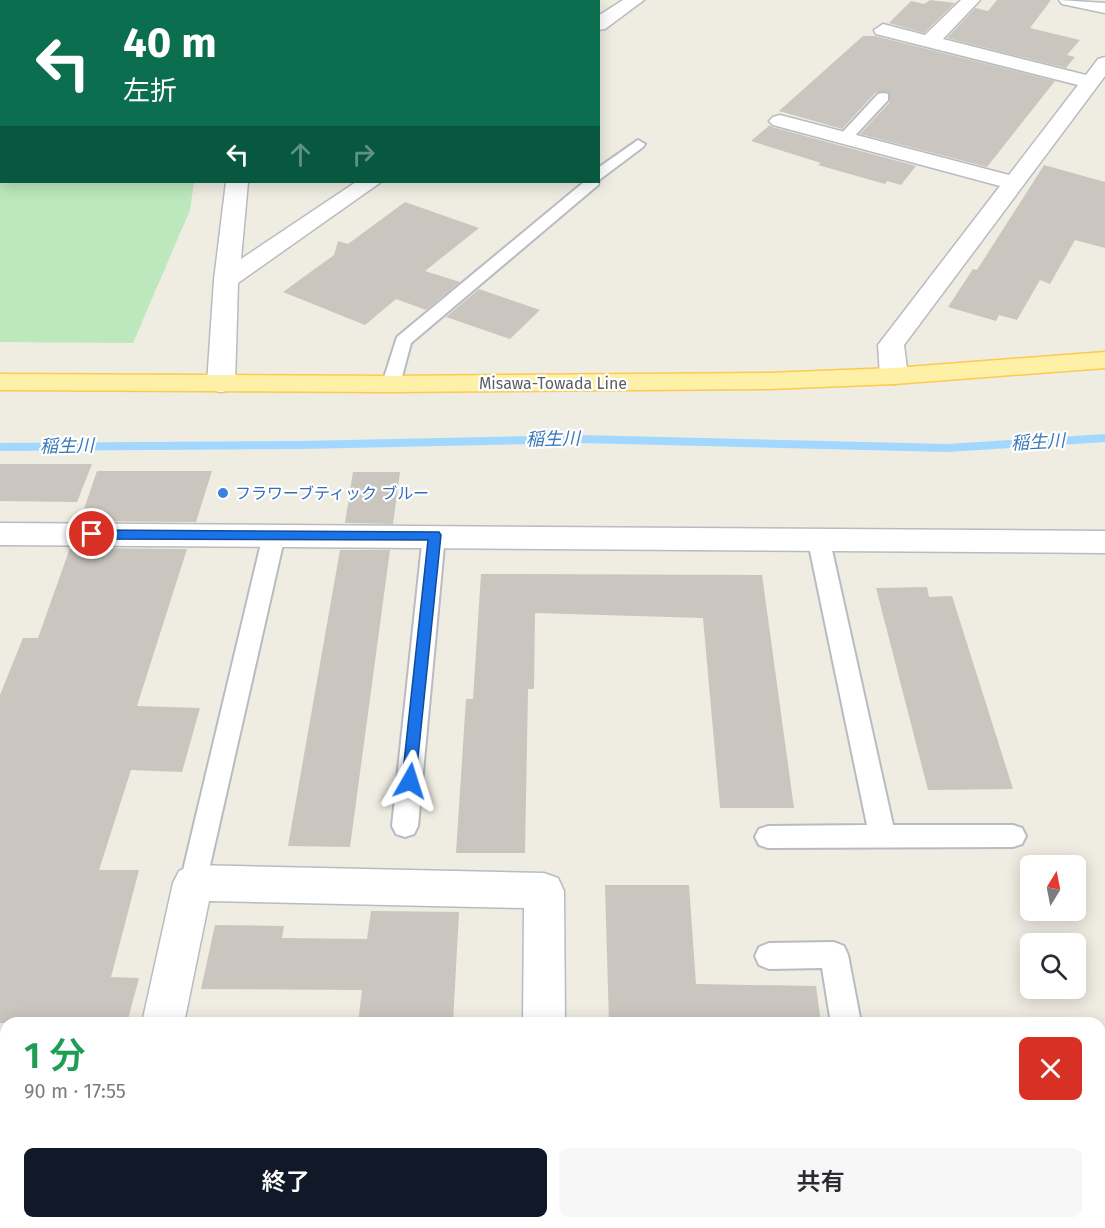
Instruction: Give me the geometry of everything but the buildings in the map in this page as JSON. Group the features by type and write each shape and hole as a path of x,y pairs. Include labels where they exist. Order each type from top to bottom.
{"main road":[{"name":"Misawa-Towada Line","path":"0,382 391,384 769,381 894,376 1105,360"}],"street":[{"path":"600,24 635,0"},
{"path":"928,42 971,0"},
{"path":"1068,0 1105,8"},
{"path":"884,30 1091,82"},
{"path":"894,376 891,345 1105,63"},
{"path":"780,121 1014,183"},
{"path":"221,384 226,280 237,183"},
{"path":"226,280 369,183"},
{"path":"0,534 434,535 819,541 1105,542"},
{"path":"164,1017 193,883 544,891 544,1017"}],"lane":[{"path":"845,138 884,97"},
{"path":"600,175 638,144"},
{"path":"391,384 403,341 591,183"},
{"path":"193,883 274,535"},
{"path":"405,826 434,535"},
{"path":"819,541 882,836"},
{"path":"768,837 1013,836"},
{"path":"769,956 834,955 845,1017"}],"green space":[{"path":"0,183 194,183 190,210 133,343 0,342"}],"waterway":[{"name":"稲生川","path":"0,447 301,445 581,439 947,448 1105,438"}],"place":[{"name":"フラワーブティック ブルー","path":"223,493"}],"route":[{"path":"92,534 434,535 410,781"}]}
